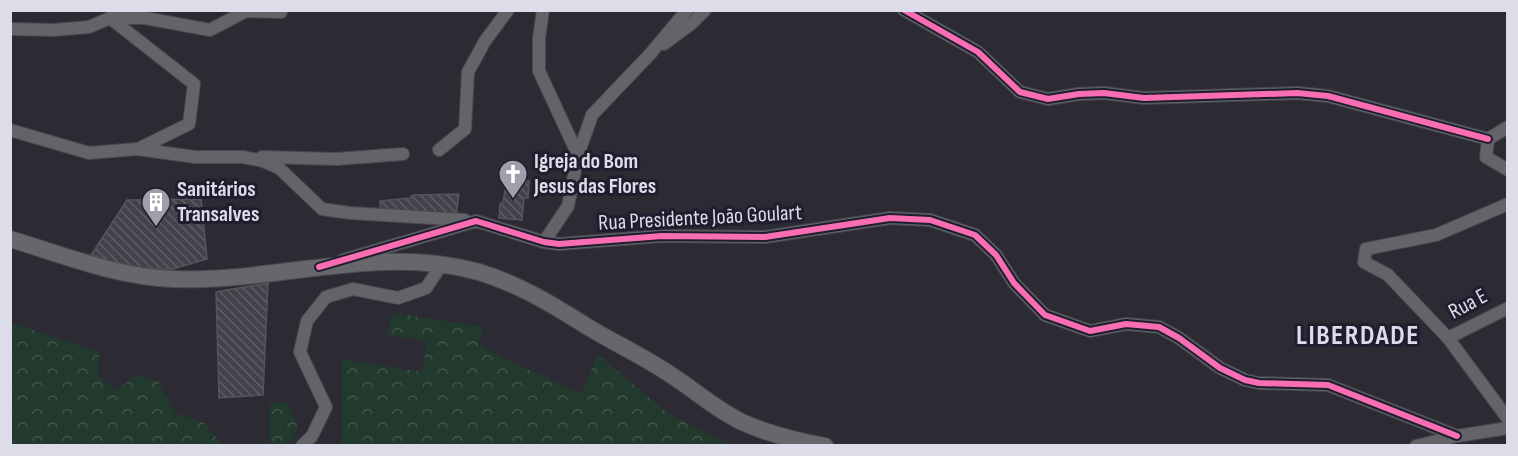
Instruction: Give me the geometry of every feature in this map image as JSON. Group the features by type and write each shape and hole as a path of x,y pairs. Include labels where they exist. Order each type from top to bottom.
{"main road":[{"path":"10,239 111,270 172,279 211,278 391,261 441,264 480,273 551,303 662,368 740,421 793,439 825,446"}],"street":[{"path":"439,150 465,129 468,72 485,40 508,10"},
{"path":"543,10 539,38 539,71 578,155"},
{"path":"544,242 568,206 578,155 592,115 651,53 687,10"},
{"path":"651,53 691,24 705,10"},
{"path":"904,10 978,52 1020,92 1048,99 1079,93 1104,93 1144,98 1297,93 1328,96 1488,139 1508,128"},
{"path":"10,29 54,30 89,27 110,18 145,18 210,30 246,11 281,12"},
{"path":"110,18 194,84 189,124 137,149"},
{"name":"Rua Presidente João Goulart","path":"10,130 89,153 137,149 195,158 243,157 263,161 279,168 322,209 350,213 476,221 544,242 559,244 662,236 765,237 890,218 930,220 975,235 996,255 1014,284 1046,315 1090,332 1126,324 1159,327 1179,338 1220,368 1245,380 1259,383 1328,385 1456,436"},
{"path":"1488,139 1486,158 1508,170"},
{"path":"243,157 336,159 402,154"},
{"path":"1508,204 1436,235 1366,249 1364,262 1388,275 1448,338 1508,419"},
{"path":"319,267 476,221"},
{"path":"302,446 312,436 326,407 300,352 307,321 326,297 352,289 398,298 426,288 441,264"},
{"name":"Rua E","path":"1448,338 1508,308"},
{"path":"1416,446 1456,436 1508,428"}],"green space":[{"path":"393,313 484,327 478,343 501,357 581,394 598,355 669,414 730,445 342,445 342,359 422,372 427,342 386,334"},
{"path":"11,324 99,352 98,376 117,391 135,375 158,381 175,413 204,423 223,445 11,445"},
{"path":"270,403 288,403 298,429 289,445 235,445 270,443"}],"building":[{"name":"Igreja do Bom Jesus das Flores","path":"507,180 529,181 528,198 524,198 522,220 499,218 500,204 503,202"},
{"path":"459,194 456,216 380,213 380,201 410,198 413,195"},
{"name":"Sanitários Transalves","path":"201,199 207,259 173,269 131,268 91,255 127,200"},
{"name":"Sanitários Transalves","path":"268,283 263,395 219,398 216,292"}],"cycle path":[{"path":"904,10 978,52 1020,92 1048,99 1104,93 1144,98 1297,93 1328,96 1488,139"},
{"path":"319,267 476,221 544,242 559,244 662,236 765,237 890,218 930,220 975,235 996,255 1014,283 1045,315 1090,331 1126,324 1159,327 1179,338 1220,368 1245,380 1259,383 1328,385 1457,436"}],"place":[{"name":"Igreja do Bom Jesus das Flores","path":"513,200"},
{"name":"Sanitários Transalves","path":"156,228"}],"district":[{"name":"LIBERDADE","path":"1358,335"}]}
